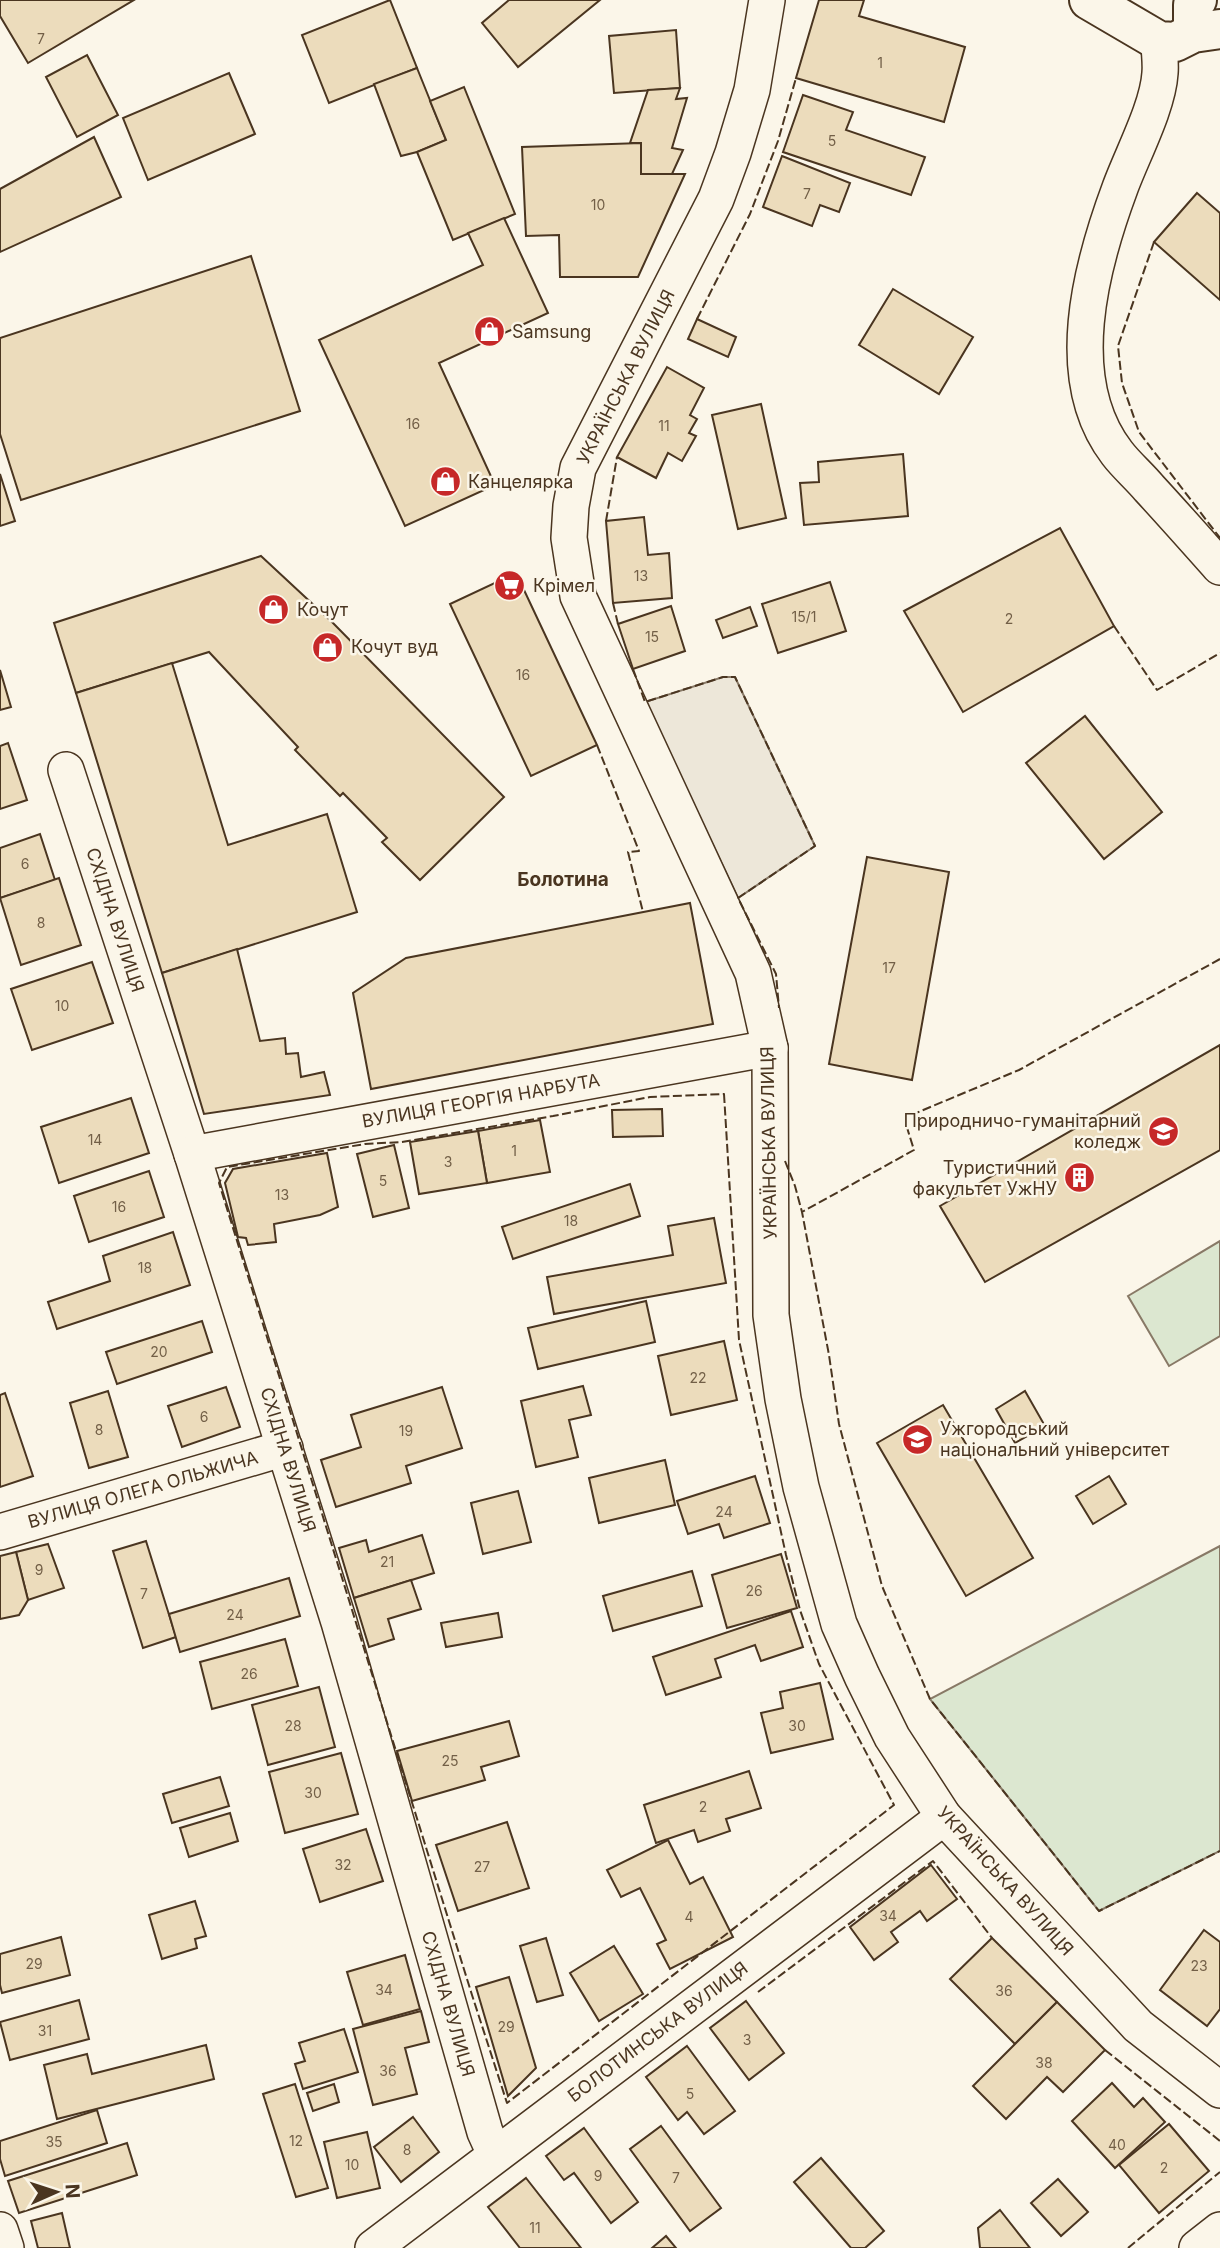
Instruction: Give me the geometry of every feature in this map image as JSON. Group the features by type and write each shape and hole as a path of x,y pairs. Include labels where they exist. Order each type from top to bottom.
{"main road":[{"path":"1089,0 1192,26"}],"street":[{"name":"УКРАЇНСЬКА ВУЛИЦЯ","path":"766,0 752,90 716,200 578,468 570,506 569,538 578,596 753,973 769,1048 771,1315 783,1399 801,1487 839,1624 892,1737 944,1817 1138,2026 1220,2090"},
{"path":"1192,26 1160,75 1152,108 1119,190 1093,276 1086,319 1086,360 1091,396 1098,418 1116,452 1220,567"},
{"name":"СХІДНА ВУЛИЦЯ","path":"66,770 192,1154 339,1622 485,2132 495,2154"},
{"name":"ВУЛИЦЯ ГЕОРГІЯ НАРБУТА","path":"192,1154 769,1048"},
{"name":"ВУЛИЦЯ ОЛЕГА ОЛЬЖИЧА","path":"0,1532 285,1448"},
{"name":"БОЛОТИНСЬКА ВУЛИЦЯ","path":"373,2248 944,1817"},
{"path":"0,2230 6,2248"},
{"path":"1197,2248 1220,2230"}],"green space":[{"path":"1220,1241 1220,1336 1169,1366 1128,1296"},
{"path":"1220,1546 1220,1851 1099,1911 930,1699"}],"shaded area":[{"path":"723,677 735,677 815,846 738,898 645,702"}],"building":[{"path":"0,0 134,0 28,63 0,16"},
{"path":"390,0 417,68 329,103 302,35"},
{"path":"509,0 600,0 518,67 482,23"},
{"path":"819,0 864,0 859,16 965,47 944,122 796,78"},
{"path":"676,30 680,88 614,93 609,36"},
{"path":"87,55 118,115 77,137 46,77"},
{"path":"417,68 446,140 401,156 374,84"},
{"path":"229,73 255,134 148,180 123,118"},
{"path":"464,87 515,214 453,240 417,152 446,140 430,101"},
{"path":"680,88 676,99 687,98 672,148 683,150 672,174 641,174 641,143 630,143 648,90"},
{"path":"803,95 853,112 846,130 925,157 911,195 783,152"},
{"path":"94,137 121,197 0,252 0,189"},
{"path":"641,143 641,174 685,174 638,277 560,277 559,235 526,236 522,147"},
{"path":"782,156 850,183 839,212 820,205 812,226 763,207"},
{"path":"1197,193 1220,213 1220,300 1154,242"},
{"path":"504,218 548,313 439,363 495,485 405,526 319,340 483,265 468,233"},
{"path":"251,256 300,411 21,500 0,434 0,338"},
{"path":"893,289 973,337 939,394 859,345"},
{"path":"697,319 736,337 728,357 688,339"},
{"path":"667,367 704,388 690,415 697,419 689,433 696,436 682,461 668,453 656,478 617,457"},
{"path":"761,404 786,518 738,529 712,415"},
{"path":"903,454 908,516 804,525 800,483 819,482 818,462"},
{"path":"0,474 15,521 0,526"},
{"path":"644,517 648,555 669,553 672,598 613,603 606,521"},
{"path":"1060,528 1114,626 963,712 904,611"},
{"path":"261,556 332,622 504,797 420,880 382,842 387,838 343,793 340,796 295,750 298,747 209,652 76,693 54,623"},
{"path":"516,573 597,745 531,776 450,604"},
{"path":"830,582 846,631 778,653 762,604"},
{"path":"671,606 685,651 633,669 618,624"},
{"path":"750,607 757,626 723,638 716,620"},
{"path":"172,663 228,845 327,814 357,912 162,973 76,693"},
{"path":"0,670 11,707 0,710"},
{"path":"1085,716 1162,812 1104,859 1026,763"},
{"path":"8,743 27,800 0,809 0,746"},
{"path":"40,834 55,880 0,898 0,848"},
{"path":"867,857 949,872 912,1080 829,1064"},
{"path":"59,878 81,945 21,965 0,898"},
{"path":"690,903 713,1024 371,1089 353,993 406,958"},
{"path":"237,949 260,1041 285,1038 286,1054 298,1053 301,1077 324,1072 330,1095 204,1114 162,973"},
{"path":"92,962 113,1023 32,1050 11,989"},
{"name":"Туристичний факультет УжНУ","path":"1220,1045 1220,1150 985,1282 940,1206"},
{"path":"131,1098 149,1153 59,1183 41,1127"},
{"path":"662,1109 663,1136 613,1137 612,1110"},
{"path":"540,1120 550,1172 487,1183 478,1131"},
{"path":"478,1131 487,1183 419,1194 410,1142"},
{"path":"394,1145 409,1208 373,1217 357,1154"},
{"path":"327,1153 338,1207 320,1215 274,1224 276,1242 248,1245 246,1238 238,1237 225,1183 233,1169"},
{"path":"149,1171 164,1217 89,1242 74,1196"},
{"path":"630,1184 640,1216 513,1259 502,1227"},
{"path":"714,1218 726,1283 554,1314 547,1277 673,1255 668,1226"},
{"path":"173,1232 190,1285 57,1329 48,1302 110,1281 103,1256"},
{"path":"646,1301 655,1342 538,1369 528,1328"},
{"path":"202,1321 212,1352 117,1384 106,1352"},
{"path":"724,1341 737,1400 671,1415 658,1356"},
{"path":"583,1386 591,1415 569,1420 578,1457 536,1467 521,1401"},
{"path":"226,1387 240,1427 182,1447 168,1406"},
{"path":"442,1387 462,1448 406,1466 411,1483 336,1507 321,1460 361,1447 351,1415"},
{"path":"108,1391 128,1457 89,1468 70,1403"},
{"path":"1025,1391 1045,1426 1015,1443 996,1409"},
{"path":"5,1393 33,1476 0,1487 0,1395"},
{"path":"943,1405 1033,1558 966,1596 877,1443"},
{"path":"665,1460 675,1505 599,1523 589,1478"},
{"path":"755,1476 770,1523 724,1538 719,1524 688,1534 677,1501"},
{"path":"1109,1476 1126,1504 1093,1524 1076,1496"},
{"path":"518,1491 531,1542 483,1554 471,1503"},
{"path":"422,1535 434,1573 354,1598 339,1548 366,1540 369,1552"},
{"path":"146,1541 176,1637 143,1648 113,1551"},
{"path":"48,1544 64,1588 28,1600 16,1552"},
{"path":"16,1552 28,1600 19,1615 0,1619 0,1556"},
{"path":"781,1554 797,1608 727,1628 712,1575"},
{"path":"692,1571 702,1606 613,1631 603,1596"},
{"path":"289,1578 300,1616 180,1652 169,1614"},
{"path":"411,1580 421,1609 388,1619 394,1639 369,1647 354,1598"},
{"path":"791,1611 803,1647 761,1661 755,1645 715,1659 721,1677 666,1695 653,1657"},
{"path":"498,1613 502,1637 446,1647 441,1623"},
{"path":"285,1639 298,1686 212,1709 200,1662"},
{"path":"820,1683 833,1739 771,1753 761,1713 783,1708 780,1692"},
{"path":"319,1687 335,1747 268,1765 252,1705"},
{"path":"509,1721 519,1756 481,1767 485,1780 412,1801 397,1751"},
{"path":"341,1753 358,1814 285,1833 269,1772"},
{"path":"749,1771 761,1808 726,1819 730,1831 698,1842 694,1830 656,1843 644,1805"},
{"path":"220,1777 229,1806 172,1823 163,1794"},
{"path":"230,1813 238,1841 189,1857 180,1828"},
{"path":"507,1822 529,1888 458,1911 436,1845"},
{"path":"366,1829 383,1881 320,1902 303,1849"},
{"path":"668,1840 690,1884 703,1877 733,1937 670,1969 657,1944 666,1940 640,1888 621,1897 607,1870"},
{"path":"931,1865 957,1899 927,1921 920,1911 891,1932 898,1942 874,1960 850,1927"},
{"path":"195,1901 206,1936 195,1939 197,1948 162,1959 149,1915"},
{"path":"1204,1930 1220,1942 1220,2009 1207,2026 1160,1990"},
{"path":"61,1937 70,1975 2,1993 0,1954"},
{"path":"546,1938 563,1995 537,2002 520,1946"},
{"path":"992,1938 1057,2002 1015,2044 950,1979"},
{"path":"614,1946 643,1994 599,2021 570,1973"},
{"path":"405,1955 420,2009 363,2025 347,1972"},
{"path":"509,1977 536,2068 508,2096 476,1987"},
{"path":"79,2000 89,2039 10,2060 0,2022"},
{"path":"746,2001 784,2053 749,2080 710,2028"},
{"path":"1057,2002 1105,2050 1063,2092 1047,2077 1006,2119 973,2086"},
{"path":"421,2011 429,2042 405,2048 417,2094 373,2105 353,2029"},
{"path":"344,2029 358,2072 303,2089 295,2064 305,2061 299,2043"},
{"path":"206,2045 214,2079 57,2119 44,2065 87,2054 92,2074"},
{"path":"687,2046 735,2111 704,2134 687,2112 678,2120 646,2077"},
{"path":"1112,2083 1134,2107 1143,2098 1165,2122 1115,2168 1072,2121"},
{"path":"295,2084 328,2188 296,2197 263,2094"},
{"path":"334,2084 339,2102 313,2111 307,2093"},
{"path":"97,2110 107,2143 5,2176 0,2159 0,2141"},
{"path":"413,2117 439,2152 401,2182 374,2147"},
{"path":"1169,2124 1209,2171 1159,2213 1119,2165"},
{"path":"661,2126 721,2208 690,2231 630,2149"},
{"path":"584,2128 638,2202 611,2223 574,2173 564,2180 546,2156"},
{"path":"367,2132 380,2188 337,2198 324,2142"},
{"path":"127,2143 137,2175 19,2213 8,2181"},
{"path":"821,2158 884,2231 865,2248 851,2248 794,2182"},
{"path":"526,2178 581,2248 520,2248 488,2207"},
{"path":"1058,2179 1088,2212 1061,2236 1031,2203"},
{"path":"1000,2210 1030,2248 980,2248 978,2228"},
{"path":"62,2213 70,2248 38,2248 31,2221"},
{"path":"666,2236 676,2248 652,2248"}],"fence":[{"path":"697,319 750,214 778,141 796,78"},
{"path":"1154,242 1118,346 1122,383 1139,432 1220,538"},
{"path":"606,521 617,457"},
{"path":"613,603 618,624"},
{"path":"1114,626 1157,690 1220,653"},
{"path":"633,669 645,702 723,677 735,677 815,846 738,898 776,974 779,1008"},
{"path":"597,745 639,851 628,852 643,912"},
{"path":"1220,959 1019,1070 904,1118 914,1150 802,1212 839,1424 882,1586 930,1699 1099,1911 1220,1851"},
{"path":"724,1094 739,1340 786,1555 800,1610 819,1664 894,1805 507,2103 219,1183 227,1167 365,1144 402,1142 650,1097 724,1094"},
{"path":"785,1161 802,1212"},
{"path":"758,1992 933,1861 992,1938"},
{"path":"1105,2050 1220,2141"},
{"path":"1128,2248 1220,2172"}],"place":[{"name":"Samsung","path":"489,332"},
{"name":"Канцелярка","path":"445,482"},
{"name":"Крімел","path":"510,586"},
{"name":"Кочут","path":"274,610"},
{"name":"Кочут вуд","path":"328,647"},
{"name":"Природничо-гуманітарний коледж","path":"1164,1131"},
{"name":"Туристичний факультет УжНУ","path":"1080,1178"},
{"name":"Ужгородський національний університет","path":"917,1439"}],"district":[{"name":"Болотина","path":"563,879"}]}
